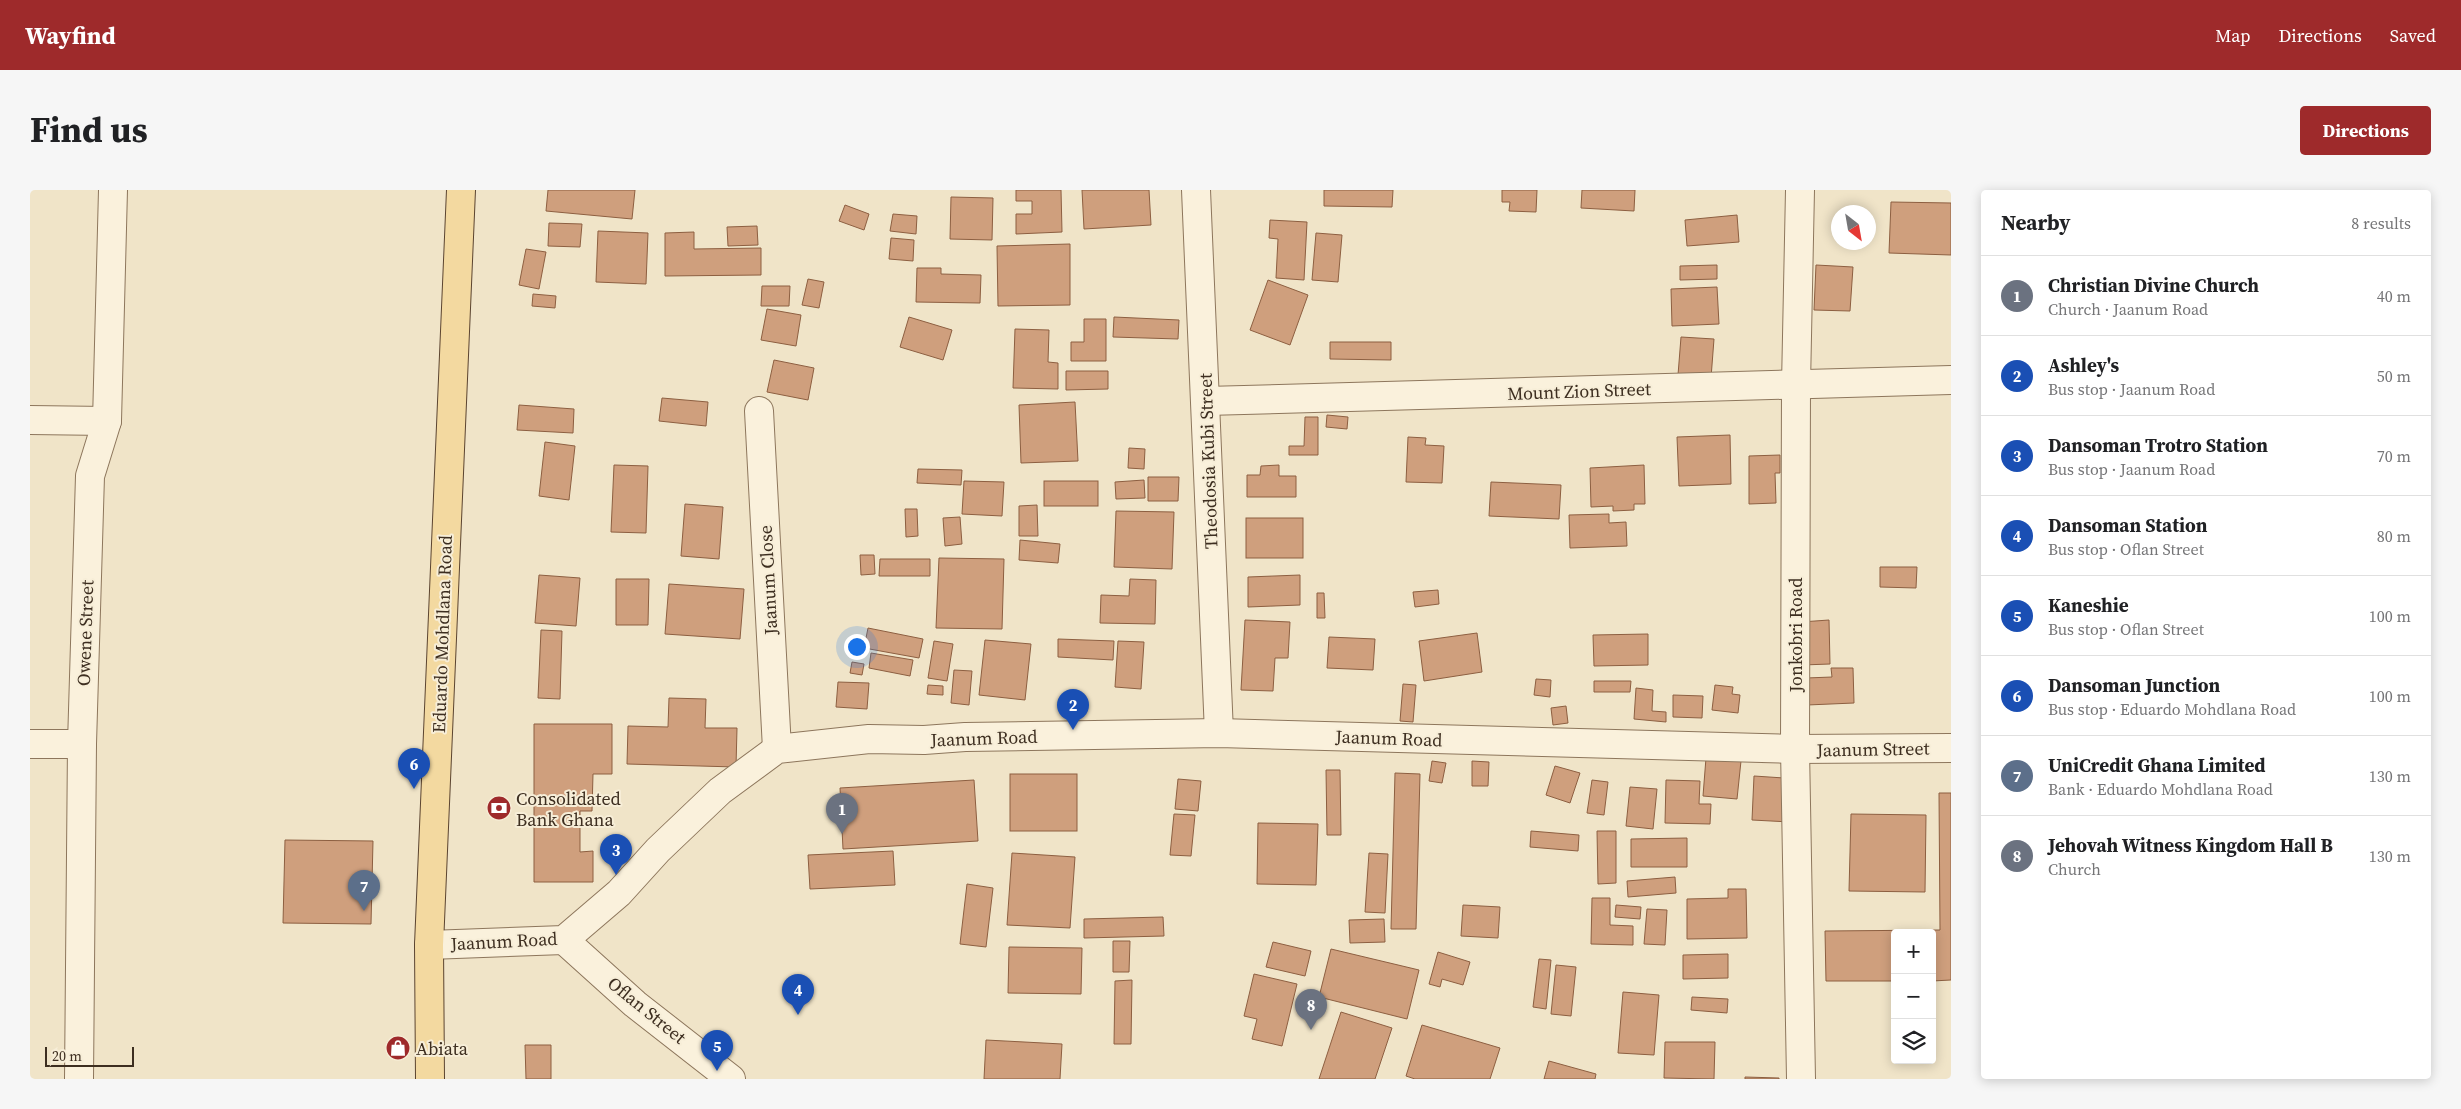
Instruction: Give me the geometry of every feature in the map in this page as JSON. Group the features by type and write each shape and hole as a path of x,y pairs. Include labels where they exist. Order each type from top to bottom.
{"main road":[{"name":"Eduardo Mohdlana Road","path":"430,1079 429,945 461,190"}],"street":[{"name":"Owene Street","path":"79,1079 82,744 90,476 107,421 113,190"},
{"name":"Theodosia Kubi Street","path":"1196,190 1219,733"},
{"name":"Jonkobri Road","path":"1800,190 1796,385 1795,750 1801,1079"},
{"name":"Mount Zion Street","path":"1206,401 1951,380"},
{"name":"Jaanum Close","path":"759,411 777,749"},
{"path":"30,420 107,421"},
{"name":"Jaanum Road","path":"429,945 564,940 619,893 658,850 720,790 777,749 870,739 924,740 965,737 1219,733 1795,750"},
{"path":"30,744 82,744"},
{"name":"Jaanum Street","path":"1795,750 1951,748"},
{"name":"Oflan Street","path":"564,940 636,1004 732,1079"}],"building":[{"path":"548,190 635,190 632,219 546,211"},
{"path":"1016,190 1061,190 1062,232 1016,234 1016,214 1032,214 1032,201 1016,201"},
{"path":"1082,190 1149,190 1151,225 1084,229"},
{"path":"1324,190 1393,190 1392,207 1324,206"},
{"path":"1502,190 1537,190 1536,212 1509,211 1510,202 1502,202"},
{"path":"1582,190 1635,190 1634,211 1581,208"},
{"path":"951,197 993,198 992,240 950,239"},
{"path":"1891,202 1951,203 1951,255 1889,253"},
{"path":"845,205 869,214 864,230 839,221"},
{"path":"893,214 917,216 916,234 890,231"},
{"path":"1737,215 1739,242 1687,246 1685,220"},
{"path":"1270,220 1307,222 1304,280 1276,278 1278,239 1269,238"},
{"path":"549,223 582,224 580,247 548,246"},
{"path":"757,226 758,245 728,246 727,227"},
{"path":"598,231 648,233 646,284 596,282"},
{"path":"694,232 694,249 761,248 761,275 665,276 665,233"},
{"path":"1316,233 1342,235 1338,282 1312,280"},
{"path":"891,238 914,240 913,261 889,259"},
{"path":"1070,244 1070,305 998,306 997,246"},
{"path":"526,249 546,252 539,289 519,285"},
{"path":"1717,265 1717,279 1680,280 1680,266"},
{"path":"1816,265 1853,267 1850,311 1814,310"},
{"path":"917,268 941,268 941,274 981,275 980,303 916,302"},
{"path":"808,279 824,282 819,308 802,305"},
{"path":"1268,280 1308,295 1290,345 1250,330"},
{"path":"762,286 790,286 789,306 761,306"},
{"path":"1717,287 1719,324 1672,326 1671,289"},
{"path":"533,294 556,296 555,308 532,306"},
{"path":"767,309 801,315 796,346 761,340"},
{"path":"909,317 952,330 943,360 900,347"},
{"path":"1114,317 1179,320 1178,339 1113,337"},
{"path":"1084,319 1106,319 1106,361 1071,361 1071,342 1084,342"},
{"path":"1015,329 1049,330 1048,362 1058,363 1058,389 1013,388"},
{"path":"1681,337 1714,339 1711,378 1678,375"},
{"path":"1330,342 1391,342 1391,360 1330,359"},
{"path":"774,360 814,368 808,400 767,392"},
{"path":"1066,371 1108,371 1108,389 1066,390"},
{"path":"662,398 708,402 706,426 659,421"},
{"path":"1075,402 1078,461 1021,463 1019,405"},
{"path":"519,405 574,409 573,433 517,430"},
{"path":"1327,415 1348,417 1347,429 1326,427"},
{"path":"1305,417 1318,417 1318,455 1289,455 1289,446 1304,446"},
{"path":"1730,435 1731,484 1679,486 1677,437"},
{"path":"1408,437 1426,438 1425,445 1444,446 1442,483 1406,482"},
{"path":"545,442 575,446 569,500 539,496"},
{"path":"1129,448 1145,449 1144,469 1128,468"},
{"path":"1780,455 1780,473 1775,473 1776,503 1749,504 1749,456"},
{"path":"614,465 648,466 646,533 611,532"},
{"path":"1279,465 1279,476 1296,476 1296,497 1247,497 1247,475 1260,475 1261,466"},
{"path":"1644,465 1645,504 1634,504 1634,510 1613,511 1613,506 1591,507 1590,468"},
{"path":"918,469 962,470 961,485 917,483"},
{"path":"1148,477 1179,477 1178,501 1148,501"},
{"path":"1144,480 1145,498 1116,499 1115,482"},
{"path":"964,481 1004,482 1002,516 962,514"},
{"path":"1044,481 1098,481 1098,506 1044,506"},
{"path":"1491,482 1561,485 1559,519 1489,516"},
{"path":"685,504 723,507 719,559 681,556"},
{"path":"1037,505 1038,536 1019,536 1019,506"},
{"path":"905,509 917,509 918,536 906,537"},
{"path":"1116,511 1174,512 1172,569 1114,567"},
{"path":"1609,514 1609,523 1626,522 1627,546 1570,548 1569,515"},
{"path":"960,517 962,544 945,546 943,518"},
{"path":"1246,518 1303,518 1303,558 1246,558"},
{"path":"1020,540 1060,544 1058,563 1019,560"},
{"path":"860,555 874,555 875,574 861,575"},
{"path":"939,558 1004,559 1002,629 936,628"},
{"path":"880,559 930,559 930,576 879,576"},
{"path":"1880,567 1917,567 1916,588 1880,587"},
{"path":"539,575 580,578 576,626 535,623"},
{"path":"1300,575 1300,605 1248,607 1248,577"},
{"path":"616,579 649,579 648,625 616,625"},
{"path":"1130,579 1156,580 1155,624 1100,623 1101,595 1129,596"},
{"path":"669,584 744,589 740,639 665,634"},
{"path":"1438,590 1439,604 1415,607 1413,592"},
{"path":"1317,593 1324,593 1325,618 1317,618"},
{"path":"1245,620 1290,622 1288,658 1275,658 1273,691 1241,690"},
{"path":"1829,620 1830,664 1802,665 1801,622"},
{"path":"868,628 923,639 919,658 864,648"},
{"path":"541,630 562,631 560,699 538,698"},
{"path":"1477,633 1482,672 1424,681 1419,641"},
{"path":"1648,634 1648,665 1594,666 1593,635"},
{"path":"1329,637 1375,639 1373,670 1327,668"},
{"path":"1058,639 1114,641 1113,660 1058,657"},
{"path":"985,640 1031,644 1025,700 979,695"},
{"path":"934,641 953,644 947,681 928,678"},
{"path":"1118,641 1144,642 1141,689 1115,687"},
{"path":"871,653 913,660 910,676 869,668"},
{"path":"852,662 864,664 862,675 850,673"},
{"path":"1831,668 1853,668 1854,703 1807,705 1806,678 1832,677"},
{"path":"954,670 972,671 969,705 951,703"},
{"path":"1536,679 1551,680 1550,697 1534,695"},
{"path":"1594,681 1631,681 1630,692 1594,692"},
{"path":"838,682 869,683 867,709 836,707"},
{"path":"1403,684 1416,685 1413,722 1400,721"},
{"path":"928,685 943,686 943,695 927,694"},
{"path":"1715,685 1733,687 1732,694 1740,695 1738,713 1712,710"},
{"path":"1636,688 1653,690 1652,711 1666,712 1666,722 1634,719"},
{"path":"1673,695 1703,696 1702,718 1673,717"},
{"path":"669,698 706,699 705,728 737,728 736,767 627,764 628,726 668,727"},
{"path":"1566,706 1568,723 1553,725 1551,708"},
{"path":"534,724 612,724 612,774 593,774 592,811 580,811 580,852 593,851 593,882 534,882"},
{"path":"1706,758 1741,761 1737,799 1703,796"},
{"path":"1432,761 1446,763 1442,783 1429,781"},
{"path":"1472,761 1489,762 1488,786 1472,786"},
{"path":"1555,766 1580,773 1570,803 1546,795"},
{"path":"1326,770 1340,770 1341,835 1327,835"},
{"path":"1395,773 1420,774 1416,929 1391,929"},
{"path":"1010,774 1077,774 1077,831 1010,831"},
{"path":"1754,776 1784,778 1790,822 1752,820"},
{"path":"1178,779 1201,781 1198,811 1175,809"},
{"path":"974,780 978,841 843,849 840,788"},
{"path":"1592,780 1608,782 1604,815 1587,813"},
{"path":"1666,780 1700,781 1699,804 1711,804 1710,824 1665,823"},
{"path":"1630,787 1657,789 1653,829 1626,826"},
{"path":"1939,793 1951,793 1951,980 1936,981 1936,930 1940,930"},
{"path":"1174,814 1195,815 1191,856 1170,855"},
{"path":"1851,814 1926,815 1925,892 1849,891"},
{"path":"1258,823 1318,824 1316,885 1257,884"},
{"path":"1531,831 1579,835 1578,851 1530,847"},
{"path":"1597,831 1616,831 1616,883 1598,884"},
{"path":"1687,838 1687,867 1631,867 1631,839"},
{"path":"285,840 373,841 371,924 283,923"},
{"path":"893,851 895,885 810,889 808,855"},
{"path":"1012,853 1075,857 1070,928 1007,925"},
{"path":"1369,853 1388,854 1385,913 1365,912"},
{"path":"1675,877 1676,893 1628,897 1627,881"},
{"path":"967,884 993,888 986,947 960,944"},
{"path":"1728,889 1746,889 1747,938 1687,939 1687,899 1728,898"},
{"path":"1592,898 1610,898 1610,925 1633,926 1633,945 1591,944"},
{"path":"1463,905 1500,907 1498,938 1461,936"},
{"path":"1616,905 1641,907 1640,919 1615,917"},
{"path":"1647,909 1667,910 1665,945 1644,944"},
{"path":"1163,917 1164,936 1084,938 1084,919"},
{"path":"1384,919 1385,942 1350,943 1349,920"},
{"path":"1891,930 1891,981 1826,981 1825,931"},
{"path":"1113,941 1130,941 1129,972 1113,972"},
{"path":"1273,942 1311,951 1305,976 1266,967"},
{"path":"1009,947 1082,948 1081,994 1008,993"},
{"path":"1331,949 1419,970 1407,1019 1319,997"},
{"path":"1438,952 1470,962 1463,985 1442,979 1440,987 1429,984"},
{"path":"1728,954 1728,978 1683,979 1683,955"},
{"path":"1539,959 1551,960 1546,1009 1533,1007"},
{"path":"1556,965 1576,967 1571,1016 1551,1014"},
{"path":"1254,974 1297,984 1282,1046 1252,1039 1257,1019 1244,1016"},
{"path":"1132,980 1131,1044 1114,1044 1115,981"},
{"path":"1623,992 1659,995 1654,1055 1618,1053"},
{"path":"1692,997 1728,999 1727,1013 1691,1010"},
{"path":"1341,1012 1392,1028 1375,1079 1319,1079"},
{"path":"1422,1025 1500,1048 1490,1079 1415,1079 1406,1076"},
{"path":"986,1040 1062,1044 1060,1079 984,1079"},
{"path":"1665,1042 1715,1042 1714,1079 1664,1078"},
{"path":"525,1045 551,1045 551,1079 526,1079"},
{"path":"1549,1061 1596,1074 1595,1079 1544,1079"},
{"path":"1745,1077 1779,1078 1779,1079 1745,1079"}],"place":[{"name":"Ashley's","path":"1073,730"},
{"name":"Dansoman Junction","path":"414,789"},
{"name":"Consolidated Bank Ghana","path":"499,808"},
{"name":"Christian Divine Church","path":"842,834"},
{"name":"Dansoman Trotro Station","path":"616,875"},
{"name":"UniCredit Ghana Limited","path":"364,911"},
{"name":"Dansoman Station","path":"798,1015"},
{"name":"Jehovah Witness Kingdom Hall B","path":"1311,1030"},
{"name":"Abiata","path":"398,1048"},
{"name":"Kaneshie","path":"717,1071"}]}
